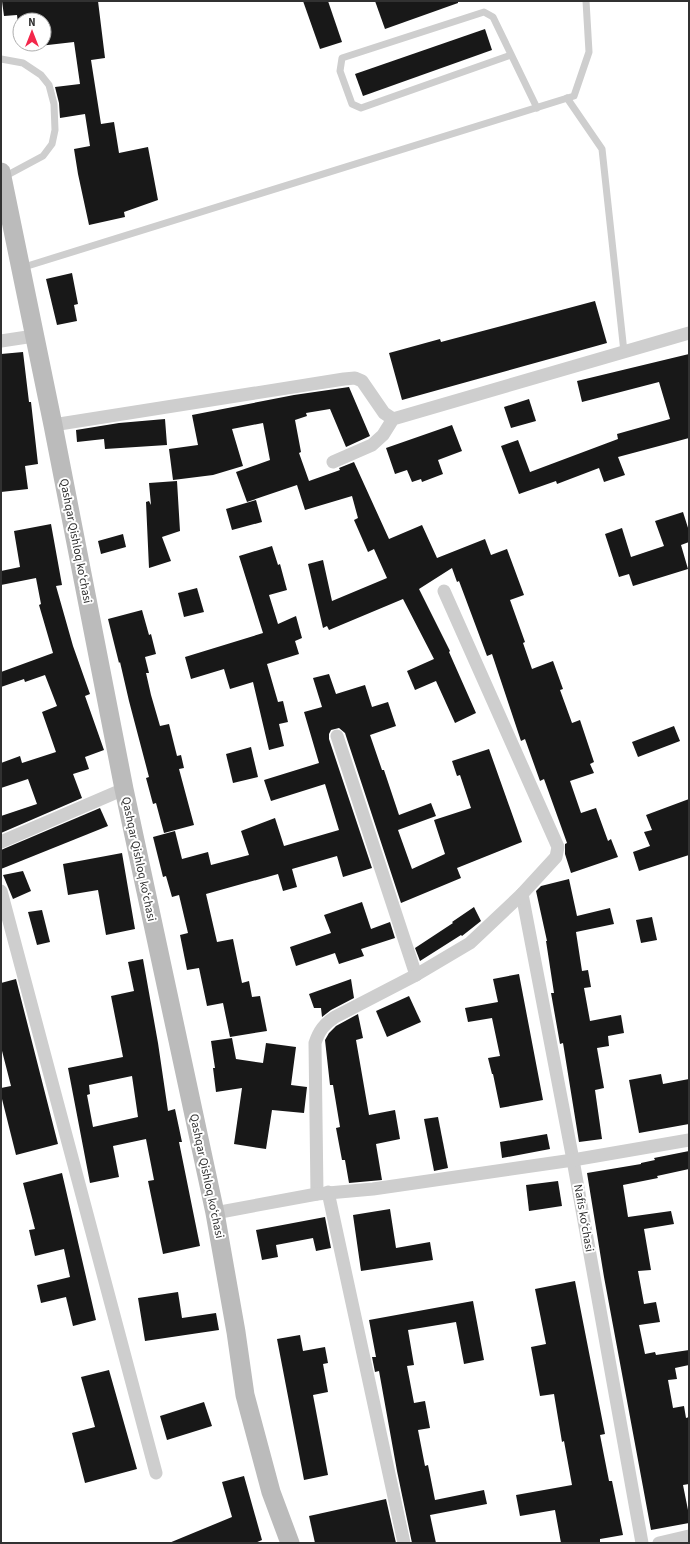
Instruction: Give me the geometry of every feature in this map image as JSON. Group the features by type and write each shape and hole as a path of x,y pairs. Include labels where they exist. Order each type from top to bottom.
{"main road":[{"name":"Qashqar Qishloq koʻchasi","path":"2,175 53,424 124,789 215,1213 236,1332 245,1395 271,1492 290,1543"}],"street":[{"path":"333,462 372,445 383,435 393,419 689,333"},
{"path":"1,341 34,336"},
{"path":"53,424 355,378 362,382 384,413 393,419"},
{"path":"404,1543 323,1193 315,1044 318,1033 325,1024 335,1017 416,975 470,943 522,894 556,856 558,847 444,591"},
{"path":"336,736 416,975"},
{"path":"1,842 124,789"},
{"path":"1,891 156,1474"},
{"name":"Nafis koʻchasi","path":"522,894 573,1160 642,1543"},
{"path":"215,1213 323,1193 373,1189 573,1160 689,1140"},
{"path":"659,1543 689,1536"}],"lane":[{"path":"21,268 574,96 588,52 586,1"},
{"path":"511,55 361,108 352,104 340,71 342,58 484,12 493,17 537,108"},
{"path":"1,59 23,62 41,75 49,85 54,104 55,130 52,144 42,156 2,175"},
{"path":"568,98 602,149 624,352"}],"building":[{"path":"2,1 98,1 105,58 91,60 101,124 114,122 119,153 148,147 158,200 124,212 125,217 89,225 74,149 90,146 85,114 60,118 59,103 55,87 80,84 74,42 52,45 52,12 12,12 12,15 4,16"},
{"path":"303,1 328,1 342,42 320,49"},
{"path":"375,1 458,1 458,3 385,29"},
{"path":"485,29 492,50 363,96 355,74"},
{"path":"72,273 78,304 74,305 77,321 57,325 46,279"},
{"path":"595,301 607,343 402,400 389,353 440,339 441,342"},
{"path":"23,352 29,402 31,402 38,464 25,466 28,489 1,492 1,354"},
{"path":"689,354 689,438 618,457 625,475 604,482 599,468 557,484 556,481 519,494 501,446 518,440 530,472 618,439 617,434 670,419 659,382 582,402 577,381"},
{"path":"349,387 370,436 346,447 330,409 306,413 307,416 295,420 301,452 299,453 309,481 340,470 339,468 354,462 389,539 422,525 437,558 485,539 491,555 507,549 524,595 510,600 525,642 523,643 532,669 553,661 563,689 560,690 572,723 580,720 594,762 590,764 594,773 570,781 581,813 596,808 608,841 611,839 618,857 571,873 565,854 565,844 567,843 544,779 540,781 525,739 521,741 492,654 487,656 459,581 457,582 452,568 419,589 450,651 449,652 476,713 455,723 436,681 415,690 407,671 434,659 403,599 329,630 327,626 323,628 308,564 323,560 332,601 387,578 374,549 368,552 354,520 358,518 352,496 305,510 297,485 247,502 236,472 270,460 263,423 232,429 243,466 213,475 173,480 169,449 198,445 192,415 294,395"},
{"path":"529,399 536,421 511,428 504,407"},
{"path":"165,419 167,445 105,449 104,439 77,442 76,430 119,423"},
{"path":"452,425 462,451 438,460 443,474 422,482 421,479 412,482 407,470 395,474 386,448"},
{"path":"177,481 180,531 162,537 171,561 149,568 146,502 149,501 151,505 149,483"},
{"path":"256,500 262,522 232,530 226,509"},
{"path":"683,512 689,531 689,542 681,545 688,569 633,586 629,574 619,577 605,534 622,528 631,557 664,546 655,521"},
{"path":"51,524 62,585 56,586 73,646 90,694 85,696 104,750 85,757 89,769 73,774 82,798 1,833 1,816 37,804 28,779 1,788 1,763 20,756 22,763 56,752 42,712 57,706 45,675 25,682 24,679 1,687 1,672 53,653 39,605 41,604 36,578 1,585 1,571 20,567 14,531"},
{"path":"123,534 126,547 101,554 98,541"},
{"path":"272,546 278,565 280,564 287,590 269,595 278,624 296,616 302,638 295,641 299,654 267,664 278,702 283,701 288,722 279,724 284,746 269,750 253,682 230,689 224,669 191,679 185,657 263,633 239,556"},
{"path":"197,588 204,612 184,617 178,593"},
{"path":"142,610 149,635 151,634 156,654 145,657 149,673 146,673 151,695 160,726 169,724 177,756 181,755 184,768 179,769 194,825 164,833 156,803 153,804 146,778 149,777 108,619"},
{"path":"329,674 336,694 365,685 372,707 388,702 396,726 370,735 382,770 384,770 399,815 431,803 436,816 398,830 412,869 445,854 434,820 471,808 460,775 457,776 452,761 489,749 522,842 457,868 461,878 401,903 345,733 339,728 331,730 329,739 372,868 343,877 337,856 292,869 297,887 283,891 278,874 206,894 217,942 233,939 242,983 249,981 252,997 260,996 267,1031 230,1037 223,1003 207,1006 199,968 187,970 180,935 188,933 179,895 172,897 166,876 163,877 153,837 175,831 182,859 208,852 211,865 249,855 241,831 275,818 284,846 339,830 325,784 271,801 264,780 319,763 304,712 322,707 313,678"},
{"path":"674,726 680,741 638,757 632,742"},
{"path":"251,747 258,777 233,783 226,754"},
{"path":"689,799 689,855 639,871 633,852 650,846 644,832 652,830 646,815"},
{"path":"100,808 108,826 1,869 1,850"},
{"path":"122,853 135,929 106,935 98,890 68,895 63,864"},
{"path":"23,871 31,891 13,899 3,875"},
{"path":"569,879 577,916 610,908 614,924 576,932 582,971 588,970 591,987 584,988 590,1021 621,1015 624,1033 608,1036 609,1046 597,1048 604,1088 595,1090 602,1139 579,1142 563,1043 560,1044 551,993 554,993 547,941 536,891 541,886"},
{"path":"362,902 371,929 390,922 395,938 361,949 364,956 339,964 335,953 296,966 290,947 331,933 324,915"},
{"path":"474,907 481,921 462,936 461,935 420,961 415,948"},
{"path":"42,910 50,942 37,945 28,912"},
{"path":"652,917 657,940 641,943 636,920"},
{"path":"143,959 168,1111 175,1109 182,1142 179,1142 200,1246 163,1254 148,1181 154,1180 146,1139 113,1146 119,1177 90,1183 68,1068 123,1057 111,996 134,991 128,962","holes":["132,1076 138,1117 93,1127 87,1095 90,1094 89,1085"]},
{"path":"519,974 543,1100 500,1108 488,1058 500,1056 492,1018 468,1022 465,1008 498,1002 493,979"},
{"path":"16,979 58,1144 16,1155 1,1095 1,1088 11,1086 1,1047 1,983"},
{"path":"351,979 354,998 331,1010 322,1017 321,1008 314,1008 309,994"},
{"path":"409,996 421,1022 387,1037 376,1011"},
{"path":"358,1014 363,1038 356,1040 369,1115 395,1110 400,1139 376,1144 382,1180 349,1183 345,1160 342,1160 336,1128 340,1127 333,1085 330,1085 325,1040 336,1026"},
{"path":"232,1038 236,1059 263,1063 266,1043 296,1047 291,1085 307,1087 304,1113 272,1110 266,1149 234,1144 242,1088 216,1092 213,1068 215,1068 211,1041"},
{"path":"661,1074 663,1084 689,1079 689,1124 639,1133 629,1080"},
{"path":"438,1117 448,1168 434,1171 424,1119"},
{"path":"547,1134 550,1149 502,1158 500,1142"},
{"path":"689,1151 689,1169 657,1176 658,1178 623,1185 628,1217 671,1211 674,1224 644,1229 651,1270 638,1271 644,1304 656,1302 660,1322 639,1325 645,1354 655,1352 656,1355 689,1350 689,1365 675,1368 677,1379 668,1380 673,1408 684,1406 686,1418 689,1417 689,1484 683,1485 689,1515 689,1523 651,1530 604,1277 587,1173 641,1164 655,1160 654,1158"},
{"path":"62,1173 96,1320 73,1326 66,1297 41,1303 37,1285 70,1277 64,1249 35,1256 29,1230 35,1229 23,1183"},
{"path":"558,1181 562,1206 529,1211 526,1185"},
{"path":"390,1209 396,1248 430,1242 433,1260 361,1271 353,1215"},
{"path":"325,1217 331,1248 316,1251 313,1238 276,1245 278,1257 262,1260 256,1230"},
{"path":"575,1281 605,1434 600,1435 609,1481 612,1481 623,1535 600,1539 600,1543 561,1543 555,1510 520,1516 516,1495 572,1485 564,1441 562,1442 554,1394 540,1396 531,1347 546,1344 535,1289"},
{"path":"178,1292 182,1318 216,1313 219,1330 145,1341 138,1298"},
{"path":"473,1301 484,1360 464,1364 456,1322 408,1330 414,1365 407,1366 414,1403 425,1401 430,1428 418,1430 425,1466 428,1465 435,1500 484,1490 487,1504 430,1515 436,1543 412,1543 379,1371 375,1372 372,1357 376,1357 369,1320"},
{"path":"300,1335 303,1351 325,1347 328,1363 323,1364 328,1392 313,1395 328,1475 304,1480 277,1339"},
{"path":"109,1370 137,1469 85,1483 72,1433 95,1427 81,1377"},
{"path":"204,1402 212,1426 167,1440 160,1416"},
{"path":"244,1476 262,1540 255,1543 169,1543 232,1517 222,1482"},
{"path":"386,1499 396,1543 315,1543 309,1516"}]}
